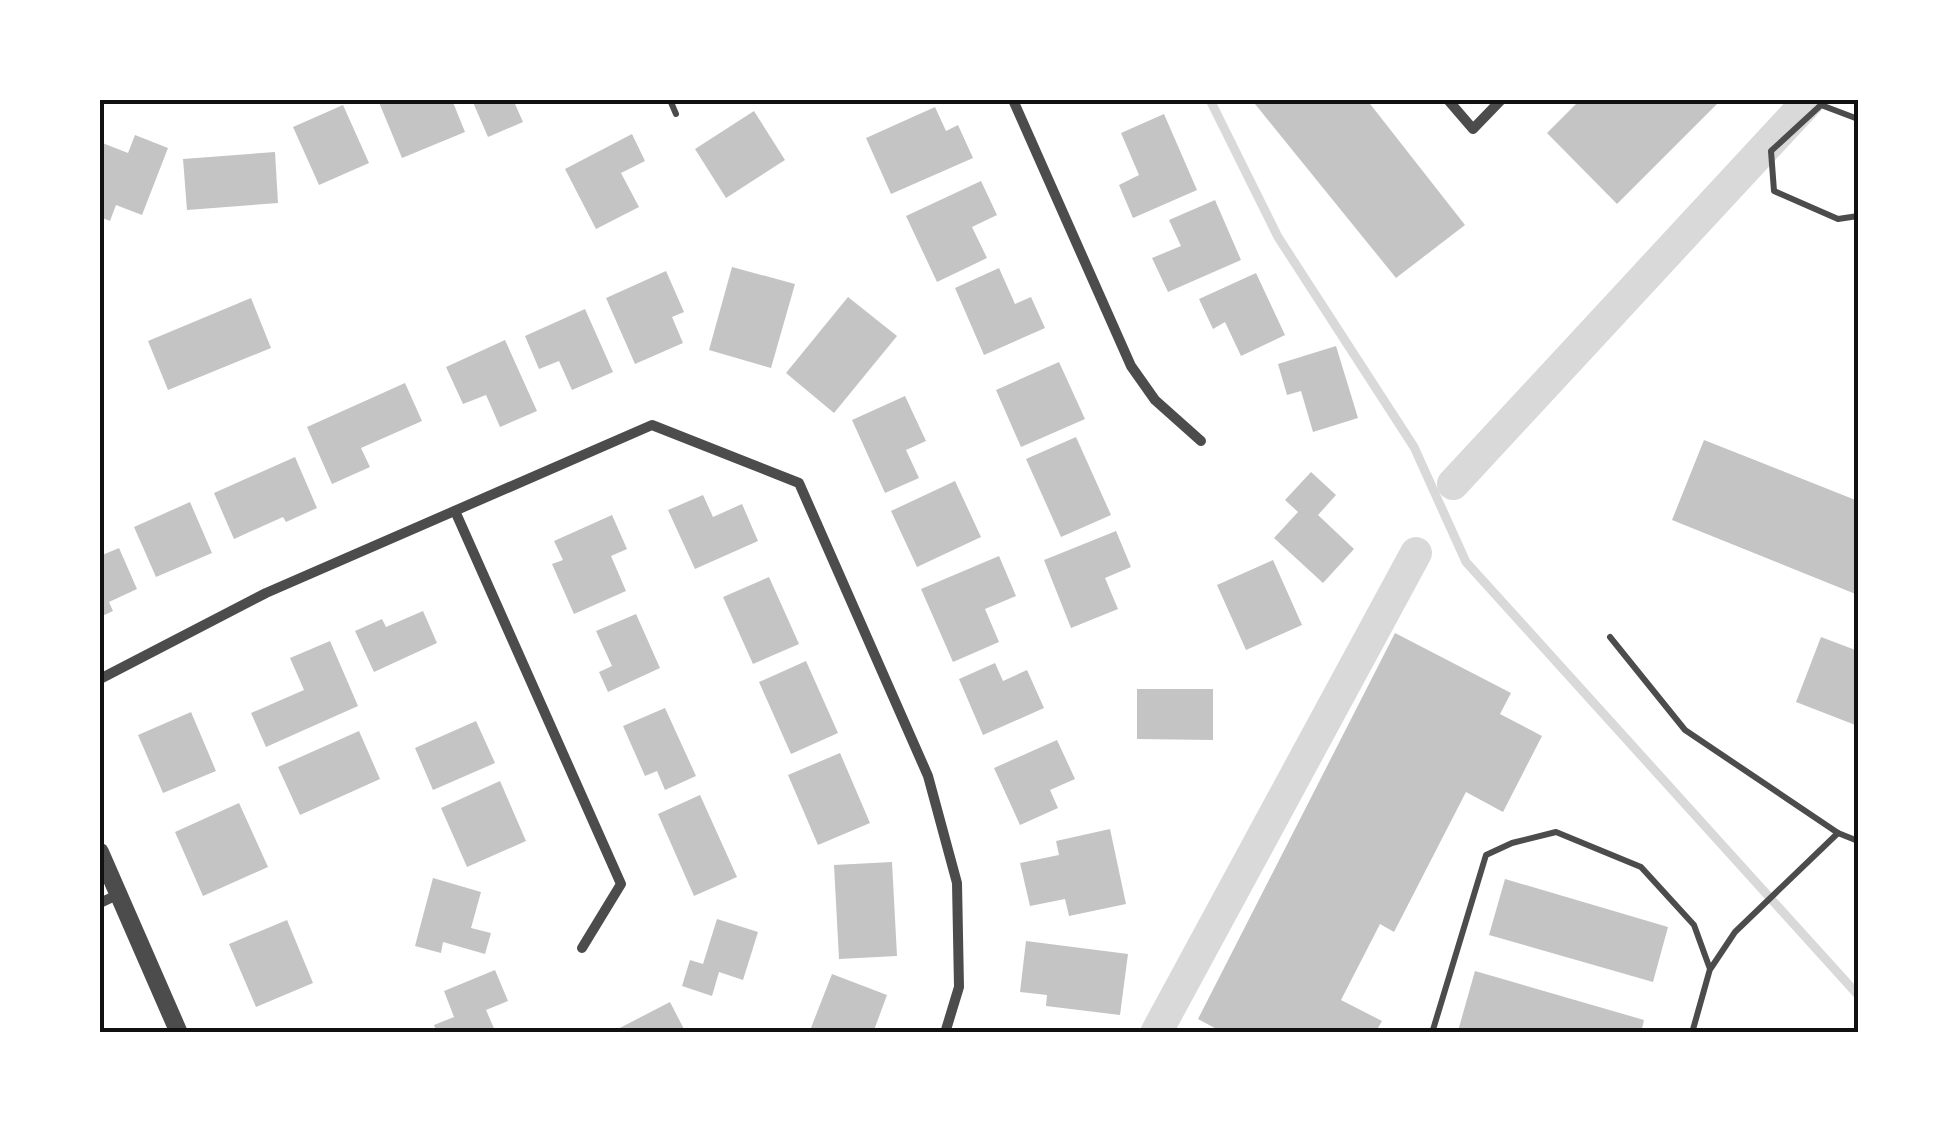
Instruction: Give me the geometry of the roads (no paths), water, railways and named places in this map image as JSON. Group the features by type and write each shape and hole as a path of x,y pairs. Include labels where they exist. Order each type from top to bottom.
{"street":[{"path":"1013,100 1131,366 1156,400 1201,441"},
{"path":"1448,100 1473,129 1501,100"},
{"path":"100,679 266,593 652,425 798,483 928,776 957,883 959,988 945,1033"},
{"path":"455,511 621,884 582,948"},
{"path":"100,852 179,1033"},
{"path":"100,903 120,894"}],"lane":[{"path":"670,100 676,114"},
{"path":"1858,119 1821,105 1771,152 1774,192 1838,219 1858,216"},
{"path":"1610,636 1685,730 1838,833 1858,841"},
{"path":"1432,1033 1486,855 1512,843 1556,832 1641,867 1694,925 1710,969"},
{"path":"1692,1033 1710,969 1735,932 1838,833"}],"waterway":[{"path":"1210,100 1278,237 1414,447 1466,562 1858,995"},
{"path":"1453,484 1809,100"},
{"path":"1156,1033 1416,553"}]}
